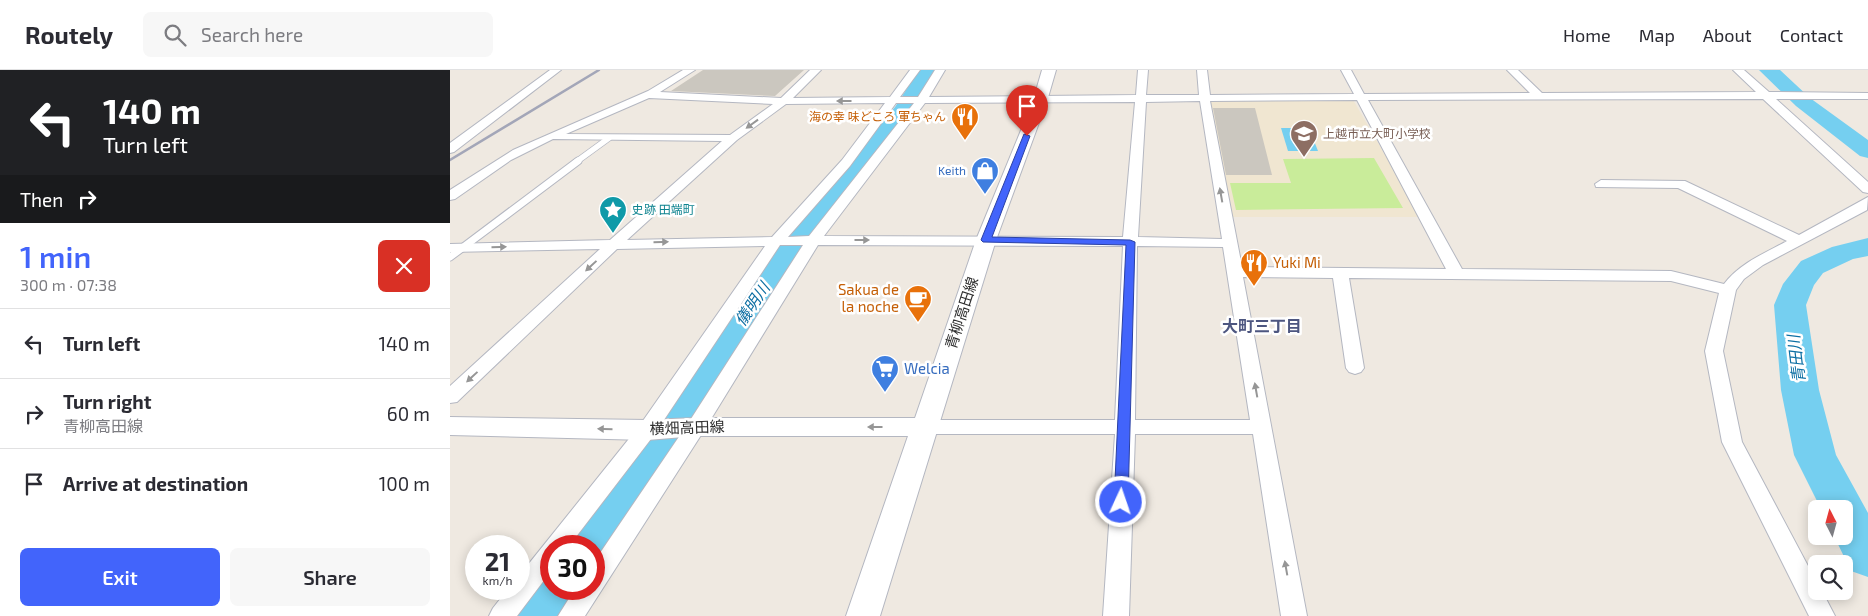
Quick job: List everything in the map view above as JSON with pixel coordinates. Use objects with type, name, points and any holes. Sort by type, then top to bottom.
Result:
[{"type":"main road","name":"青柳高田線","points":[[863,616],[986,240],[1040,101],[1049,70]]},
{"type":"main road","name":"横畑高田線","points":[[450,426],[650,430],[696,427],[924,427]]},
{"type":"street","points":[[450,149],[470,136],[556,70]]},
{"type":"street","points":[[450,196],[502,160],[646,94],[677,79],[690,70]]},
{"type":"street","points":[[450,397],[615,243],[733,138],[784,101],[816,70]]},
{"type":"street","points":[[565,535],[650,430],[779,241],[896,101],[915,70]]},
{"type":"street","points":[[605,565],[696,427],[813,241],[920,100],[940,70]]},
{"type":"street","points":[[1116,616],[1125,426],[1130,242],[1143,70]]},
{"type":"street","points":[[1202,70],[1205,100],[1294,616]]},
{"type":"street","points":[[1346,70],[1456,273]]},
{"type":"street","points":[[1512,70],[1540,96]]},
{"type":"street","points":[[1738,70],[1770,96],[1868,189]]},
{"type":"street","points":[[646,94],[784,101],[1205,100],[1540,96],[1868,96]]},
{"type":"street","points":[[450,136],[470,136]]},
{"type":"street","points":[[549,137],[733,138]]},
{"type":"street","points":[[1601,184],[1680,184],[1800,241]]},
{"type":"street","points":[[1822,616],[1732,442],[1714,352],[1728,290],[1738,276],[1758,262],[1862,207],[1868,201]]},
{"type":"street","points":[[456,248],[615,243],[779,241],[986,240],[1230,243]]},
{"type":"street","points":[[1235,272],[1671,276],[1728,290]]},
{"type":"street","points":[[1340,272],[1355,368]]},
{"type":"street","points":[[924,427],[1262,427]]},
{"type":"street","points":[[502,616],[540,567]]},
{"type":"street","points":[[571,616],[582,600]]},
{"type":"lane","points":[[450,258],[456,248],[609,138]]},
{"type":"shaded area","name":"上越市立大町小学校","points":[[1352,98],[1421,217],[1232,217],[1209,100]]},
{"type":"green space","points":[[1374,158],[1403,208],[1236,210],[1230,183],[1291,183],[1283,159]]},
{"type":"water","points":[[1281,128],[1309,128],[1318,151],[1288,151]]},
{"type":"building","points":[[703,70],[804,70],[775,96],[671,91]]},
{"type":"building","points":[[1213,108],[1255,108],[1272,175],[1226,175]]},
{"type":"waterway","name":"儀明川","points":[[595,535],[625,494],[799,236],[903,111],[929,70]]},
{"type":"waterway","name":"青田川","points":[[1769,70],[1803,102],[1868,151]]},
{"type":"waterway","name":"青田川","points":[[1838,500],[1815,455],[1800,390],[1790,305],[1799,284],[1812,267],[1843,253],[1868,247]]},
{"type":"waterway","name":"青田川","points":[[1853,528],[1868,557]]},
{"type":"waterway","name":"儀明川","points":[[536,616],[548,600]]},
{"type":"railway","points":[[450,160],[599,70]]},
{"type":"place","name":"海の幸 味どころ 軍ちゃん","points":[[965,141]]},
{"type":"place","name":"上越市立大町小学校","points":[[1304,158]]},
{"type":"place","name":"Keith","points":[[985,195]]},
{"type":"place","name":"史跡 田端町","points":[[613,234]]},
{"type":"place","name":"Yuki Mi","points":[[1254,287]]},
{"type":"place","name":"Sakua de la noche","points":[[918,323]]},
{"type":"place","name":"Welcia","points":[[885,393]]},
{"type":"district","name":"大町三丁目","points":[[1262,326]]},
{"type":"route","points":[[1027,136],[986,240],[1130,242],[1121,502]]}]
